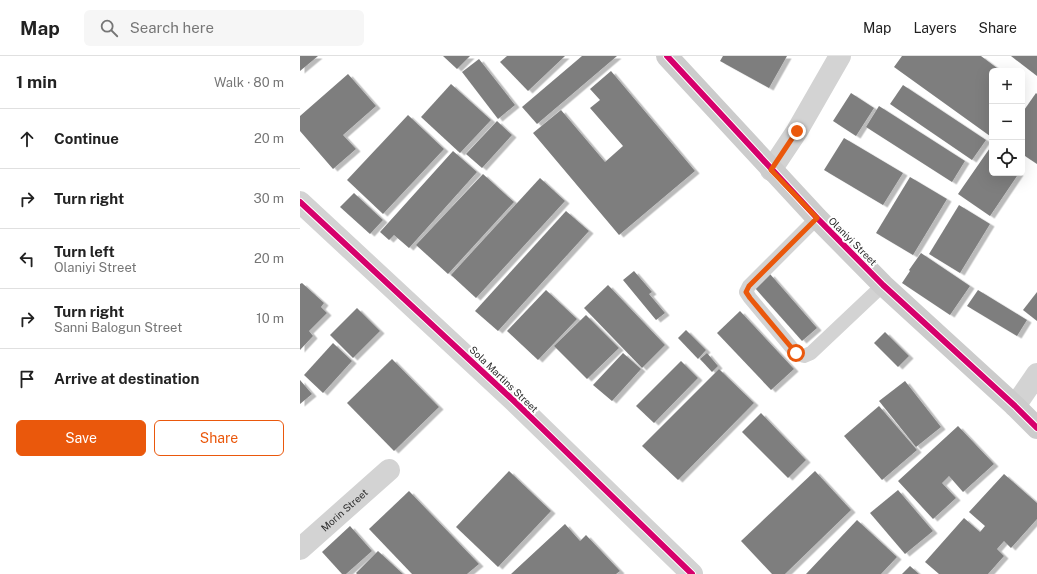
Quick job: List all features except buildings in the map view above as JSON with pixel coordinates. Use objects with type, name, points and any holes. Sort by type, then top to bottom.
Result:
[{"type":"street","name":"Olaniyi Street","points":[[667,56],[771,170],[883,285],[1037,428]]},
{"type":"street","points":[[771,170],[797,131],[840,56]]},
{"type":"street","name":"Sola Martins Street","points":[[300,202],[508,396],[692,574]]},
{"type":"street","points":[[1015,406],[1037,374]]},
{"type":"street","name":"Morin Street","points":[[300,549],[389,470]]},
{"type":"lane","points":[[817,218],[749,286],[746,292],[796,353],[804,356],[811,352],[883,285]]},
{"type":"cycle path","points":[[667,56],[817,218],[883,285],[1037,428]]},
{"type":"cycle path","points":[[300,202],[514,401],[692,574]]},
{"type":"route","points":[[796,353],[746,292],[749,286],[817,218],[771,170],[797,131]]}]
